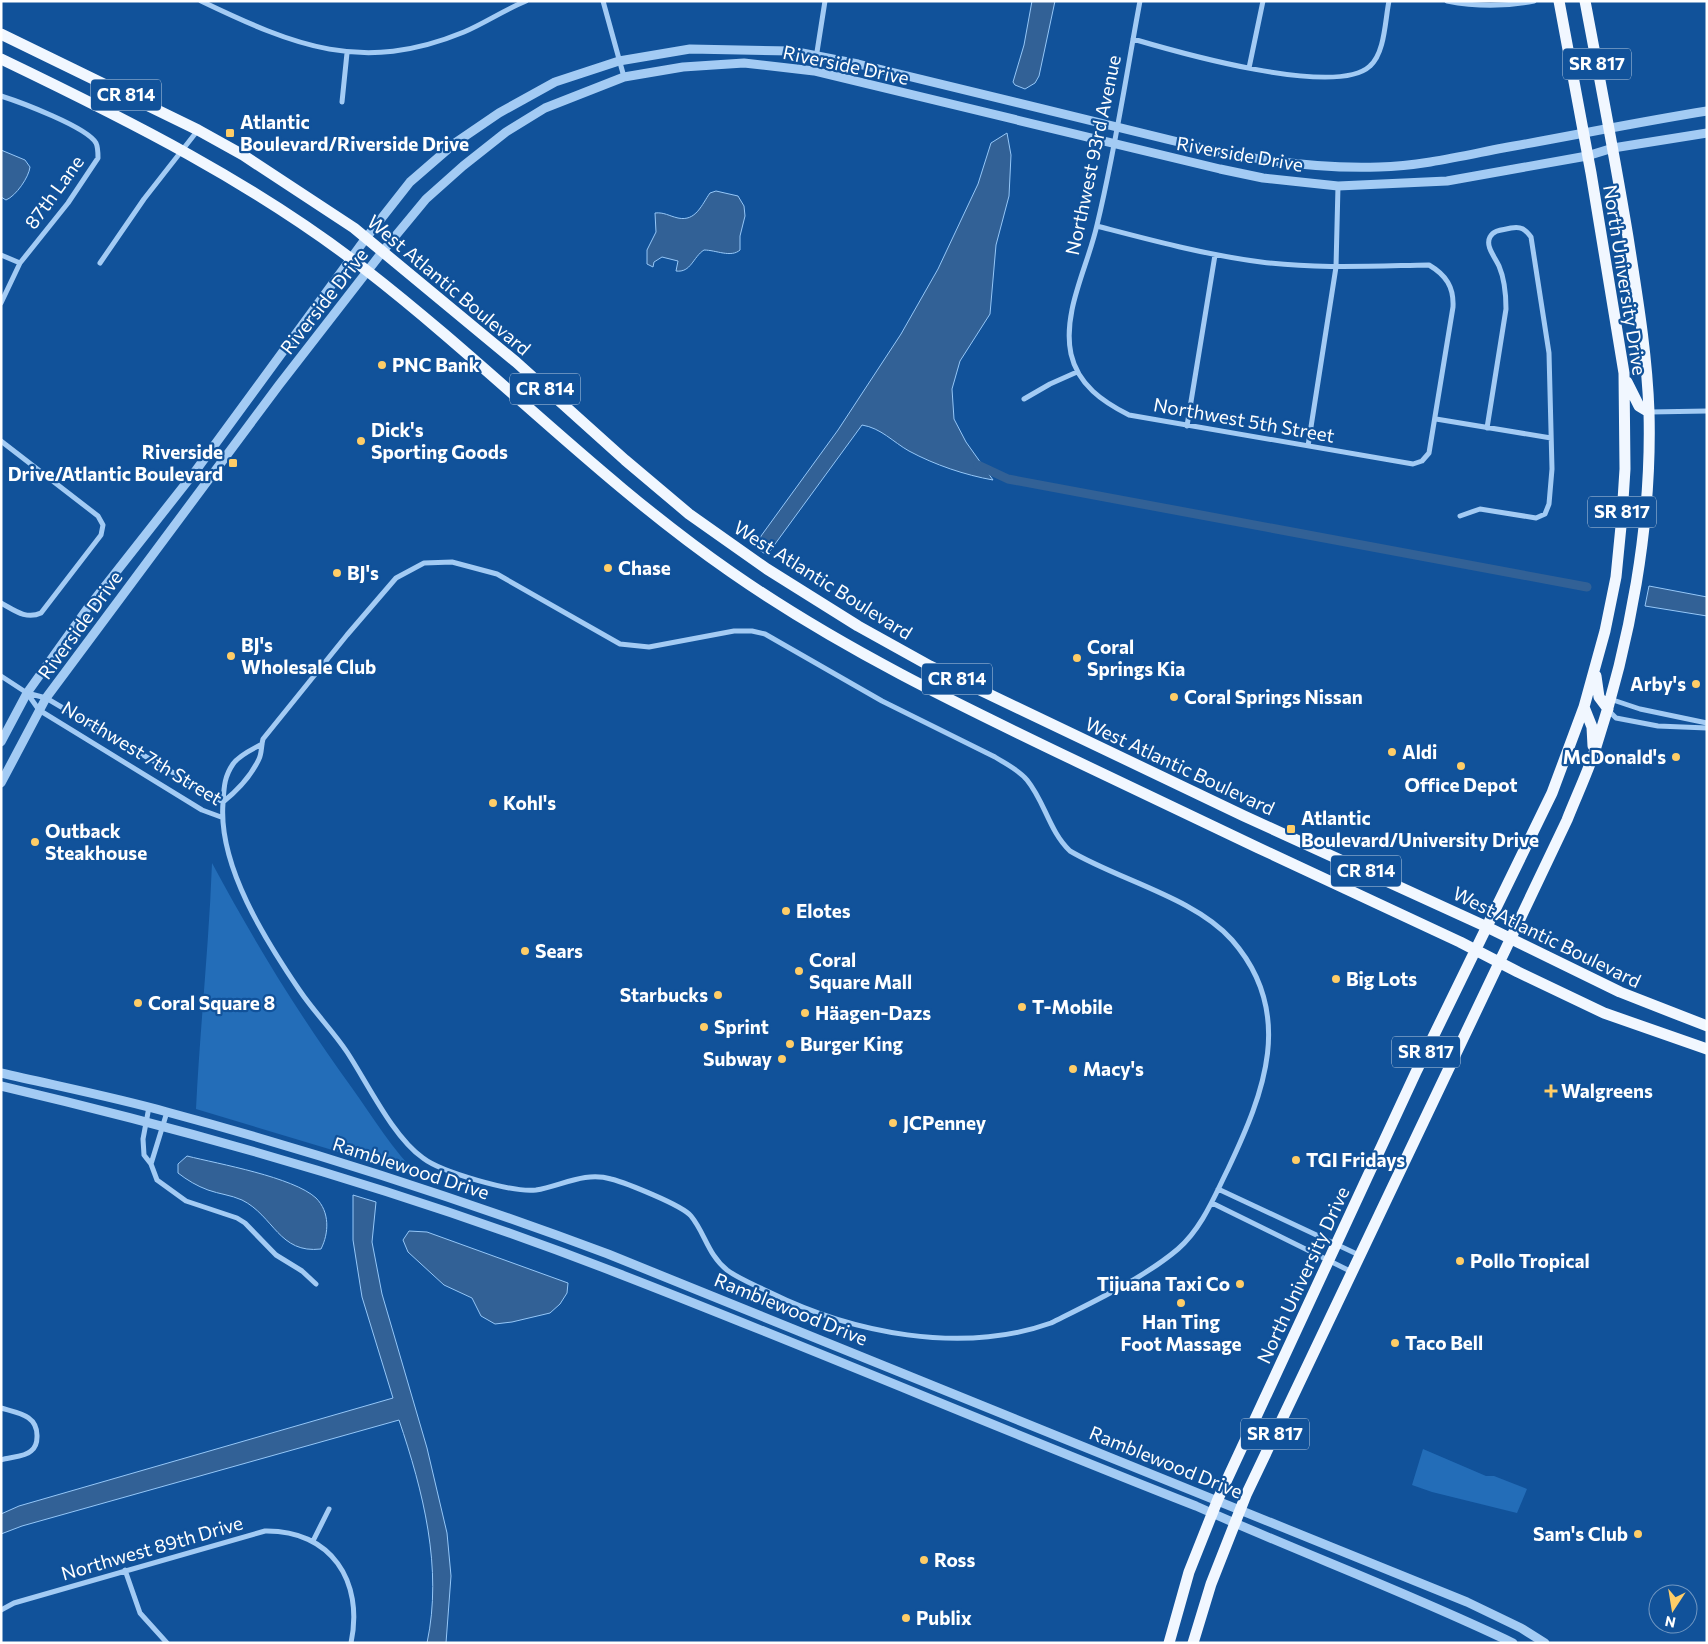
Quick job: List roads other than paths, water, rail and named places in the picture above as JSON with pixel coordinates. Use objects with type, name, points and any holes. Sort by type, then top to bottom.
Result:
[{"type":"main road","name":"North University Drive","points":[[1169,1643],[1189,1572],[1218,1499],[1416,1072],[1552,794],[1596,669],[1616,577],[1622,516],[1625,470],[1624,373],[1559,1]]},
{"type":"main road","name":"North University Drive","points":[[1193,1643],[1240,1508],[1567,820],[1594,753],[1609,704],[1629,616],[1644,520],[1649,412],[1644,337],[1613,148],[1586,1]]},
{"type":"main road","name":"West Atlantic Boulevard","points":[[1,34],[198,130],[243,155],[366,238],[516,362],[688,514],[767,569],[858,626],[930,666],[1244,816],[1487,927],[1620,992],[1707,1026]]},
{"type":"main road","name":"West Atlantic Boulevard","points":[[1,59],[108,110],[184,150],[351,259],[477,362],[595,467],[693,545],[755,588],[863,655],[952,702],[1604,1012],[1707,1049]]},
{"type":"main road","points":[[1624,373],[1639,406],[1649,412]]},
{"type":"main road","points":[[1596,669],[1599,697],[1609,704]]},
{"type":"main road","points":[[1584,707],[1592,727],[1594,753]]},
{"type":"street","points":[[201,1],[276,35],[315,47],[347,53],[395,51],[429,44],[465,32],[526,1]]},
{"type":"street","points":[[604,1],[624,77]]},
{"type":"street","points":[[814,71],[825,1]]},
{"type":"street","name":"Northwest 93rd Avenue","points":[[1077,372],[1071,353],[1072,311],[1097,226],[1140,1]]},
{"type":"street","points":[[1249,68],[1263,1]]},
{"type":"street","points":[[1133,39],[1197,57],[1249,68],[1345,78],[1361,73],[1372,65],[1379,53],[1389,1]]},
{"type":"street","points":[[1447,1],[1469,5],[1506,7],[1534,1]]},
{"type":"street","name":"Riverside Drive","points":[[1,742],[27,693],[87,609],[194,473],[366,238],[410,182],[455,143],[499,113],[555,82],[619,61],[690,49],[766,49],[816,54],[1252,159],[1336,167],[1380,167],[1424,163],[1583,133],[1609,126],[1707,111]]},
{"type":"street","points":[[342,102],[347,53]]},
{"type":"street","name":"Riverside Drive","points":[[1,783],[46,698],[279,385],[367,271],[426,199],[463,166],[506,132],[545,108],[624,77],[683,67],[744,63],[814,71],[1113,144],[1263,178],[1338,186],[1447,181],[1587,156],[1613,148],[1707,133]]},
{"type":"street","name":"87th Lane","points":[[1,96],[46,113],[89,136],[96,143],[98,150],[98,158],[68,203],[20,263],[1,303]]},
{"type":"street","points":[[100,263],[144,199],[198,130]]},
{"type":"street","points":[[1308,446],[1336,266],[1338,186]]},
{"type":"street","points":[[1097,226],[1215,254],[1269,263],[1336,266],[1429,265],[1439,271],[1447,280],[1454,294],[1436,419],[1551,438]]},
{"type":"street","points":[[1460,516],[1480,508],[1536,518],[1545,514],[1549,504],[1552,470],[1549,353],[1531,237],[1526,230],[1518,227],[1495,231],[1489,238],[1489,247],[1499,266],[1506,289],[1506,308],[1487,428]]},
{"type":"street","points":[[1187,426],[1215,254]]},
{"type":"street","points":[[1,255],[20,263]]},
{"type":"street","points":[[1024,398],[1077,372]]},
{"type":"street","name":"Northwest 5th Street","points":[[1077,372],[1093,392],[1109,405],[1129,415],[1412,464],[1422,461],[1429,453],[1436,419]]},
{"type":"street","points":[[1649,412],[1707,411]]},
{"type":"street","points":[[1,441],[98,516],[103,525],[101,535],[41,613],[35,616],[20,614],[1,603]]},
{"type":"street","points":[[452,562],[497,574],[620,644],[649,647],[734,631],[752,631],[778,640],[882,701],[1012,767],[1027,780],[1038,797],[1057,836],[1070,851],[1204,917],[1238,947],[1254,972],[1263,995],[1270,1042],[1264,1078],[1255,1108],[1212,1203],[1193,1232],[1178,1248],[1151,1269],[1064,1316],[1021,1332],[950,1338],[857,1325],[781,1298],[727,1270],[710,1253],[692,1218],[681,1208],[611,1179],[598,1176],[576,1178],[530,1191],[494,1184],[436,1166],[424,1160],[407,1144],[346,1051],[301,992],[256,921],[226,851],[221,817],[224,781],[234,761],[262,744],[347,635],[396,578],[424,564],[452,562]]},
{"type":"street","name":"Northwest 7th Street","points":[[1,676],[27,693],[46,698],[223,802]]},
{"type":"street","name":"Northwest 7th Street","points":[[27,693],[39,710],[202,810],[221,817]]},
{"type":"street","points":[[1609,704],[1707,723]]},
{"type":"street","points":[[1609,704],[1616,718],[1658,726],[1707,728]]},
{"type":"street","points":[[223,802],[237,791],[249,775],[260,758],[262,744]]},
{"type":"street","name":"Ramblewood Drive","points":[[1,1073],[149,1107],[352,1165],[515,1220],[621,1259],[1218,1499],[1467,1602],[1521,1628],[1545,1643]]},
{"type":"street","name":"Ramblewood Drive","points":[[1,1086],[162,1126],[350,1180],[616,1272],[1212,1513],[1234,1524],[1443,1610],[1513,1643]]},
{"type":"street","points":[[149,1107],[143,1140],[144,1156],[151,1164],[157,1180],[168,1190],[186,1201],[236,1218],[245,1223],[276,1255],[302,1271],[316,1284]]},
{"type":"street","points":[[151,1164],[167,1112]]},
{"type":"street","points":[[1218,1189],[1359,1255]]},
{"type":"street","points":[[1212,1203],[1352,1272]]},
{"type":"street","points":[[1,1408],[28,1416],[33,1422],[37,1438],[36,1446],[30,1452],[1,1460]]},
{"type":"street","points":[[329,1509],[313,1540],[331,1555],[342,1569],[350,1586],[355,1624],[351,1643]]},
{"type":"street","name":"Northwest 89th Drive","points":[[1,1610],[14,1603],[265,1531],[281,1531],[313,1540]]},
{"type":"street","points":[[125,1570],[140,1613],[167,1643]]},
{"type":"waterway","points":[[978,465],[1008,479],[1587,587]]},
{"type":"place","name":"Atlantic Boulevard/Riverside Drive","points":[[230,133]]},
{"type":"place","name":"PNC Bank","points":[[382,365]]},
{"type":"place","name":"Dick's Sporting Goods","points":[[361,441]]},
{"type":"place","name":"Riverside Drive/Atlantic Boulevard","points":[[233,463]]},
{"type":"place","name":"Chase","points":[[608,568]]},
{"type":"place","name":"BJ's","points":[[337,573]]},
{"type":"place","name":"BJ's Wholesale Club","points":[[231,656]]},
{"type":"place","name":"Coral Springs Kia","points":[[1077,658]]},
{"type":"place","name":"Arby's","points":[[1696,684]]},
{"type":"place","name":"Coral Springs Nissan","points":[[1174,697]]},
{"type":"place","name":"Aldi","points":[[1392,752]]},
{"type":"place","name":"McDonald's","points":[[1676,757]]},
{"type":"place","name":"Office Depot","points":[[1461,766]]},
{"type":"place","name":"Kohl's","points":[[493,803]]},
{"type":"place","name":"Atlantic Boulevard/University Drive","points":[[1291,829]]},
{"type":"place","name":"Outback Steakhouse","points":[[35,842]]},
{"type":"place","name":"Elotes","points":[[786,911]]},
{"type":"place","name":"Sears","points":[[525,951]]},
{"type":"place","name":"Coral Square Mall","points":[[799,971]]},
{"type":"place","name":"Big Lots","points":[[1336,979]]},
{"type":"place","name":"Starbucks","points":[[718,995]]},
{"type":"place","name":"Coral Square 8","points":[[138,1003]]},
{"type":"place","name":"T-Mobile","points":[[1022,1007]]},
{"type":"place","name":"Häagen-Dazs","points":[[805,1013]]},
{"type":"place","name":"Sprint","points":[[704,1027]]},
{"type":"place","name":"Burger King","points":[[790,1044]]},
{"type":"place","name":"Subway","points":[[782,1059]]},
{"type":"place","name":"Macy's","points":[[1073,1069]]},
{"type":"place","name":"Walgreens","points":[[1551,1091]]},
{"type":"place","name":"JCPenney","points":[[893,1123]]},
{"type":"place","name":"TGI Fridays","points":[[1296,1160]]},
{"type":"place","name":"Pollo Tropical","points":[[1460,1261]]},
{"type":"place","name":"Tijuana Taxi Co","points":[[1240,1284]]},
{"type":"place","name":"Han Ting Foot Massage","points":[[1181,1303]]},
{"type":"place","name":"Taco Bell","points":[[1395,1343]]},
{"type":"place","name":"Sam's Club","points":[[1638,1534]]},
{"type":"place","name":"Ross","points":[[924,1560]]},
{"type":"place","name":"Publix","points":[[906,1618]]}]
